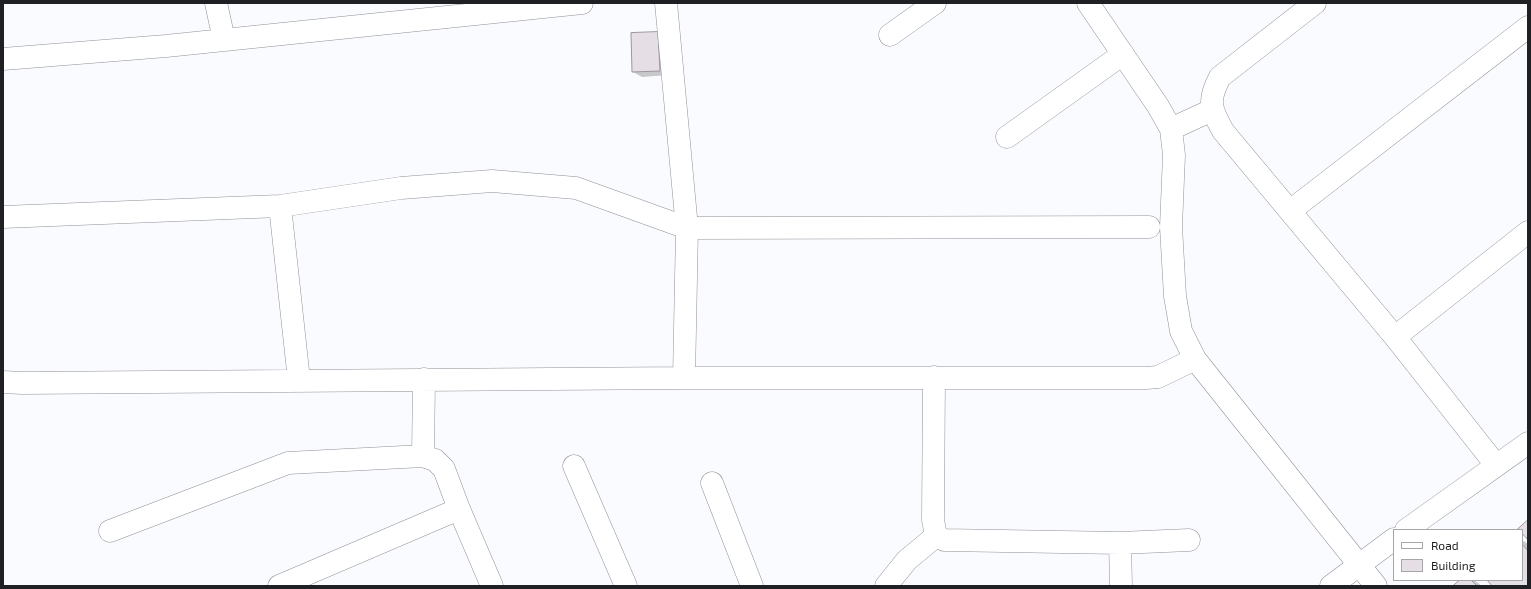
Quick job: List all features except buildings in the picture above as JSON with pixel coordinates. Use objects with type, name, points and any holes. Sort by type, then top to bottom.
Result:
[{"type":"street","points":[[216,3],[224,40]]},
{"type":"street","points":[[3,59],[224,40],[439,10],[582,3]]},
{"type":"street","points":[[666,3],[687,228],[684,378]]},
{"type":"street","points":[[890,35],[935,3]]},
{"type":"street","points":[[1088,3],[1158,106],[1171,129],[1174,155],[1172,227],[1175,296],[1181,331],[1195,359],[1360,564],[1376,586]]},
{"type":"street","points":[[1315,3],[1220,77],[1213,90],[1212,110],[1223,131],[1395,337],[1496,465]]},
{"type":"street","points":[[1290,211],[1528,27]]},
{"type":"street","points":[[1007,137],[1123,54]]},
{"type":"street","points":[[1171,129],[1212,110]]},
{"type":"street","points":[[3,217],[280,206],[401,188],[492,181],[576,188],[687,228],[1149,227]]},
{"type":"street","points":[[280,206],[299,380]]},
{"type":"street","points":[[1395,337],[1528,232]]},
{"type":"street","points":[[3,382],[934,377],[1146,378],[1158,377],[1195,359]]},
{"type":"street","points":[[934,377],[933,520],[936,536]]},
{"type":"street","points":[[423,456],[424,379]]},
{"type":"street","points":[[1407,529],[1528,443]]},
{"type":"street","points":[[110,531],[288,463],[423,456],[435,460],[444,469],[492,586]]},
{"type":"street","points":[[574,466],[626,586]]},
{"type":"street","points":[[712,483],[752,586]]},
{"type":"street","points":[[279,586],[460,510]]},
{"type":"street","points":[[936,536],[944,540],[1120,543],[1190,540]]},
{"type":"street","points":[[886,586],[907,560],[936,536]]},
{"type":"street","points":[[1331,586],[1393,540]]},
{"type":"street","points":[[1120,543],[1121,586]]}]
